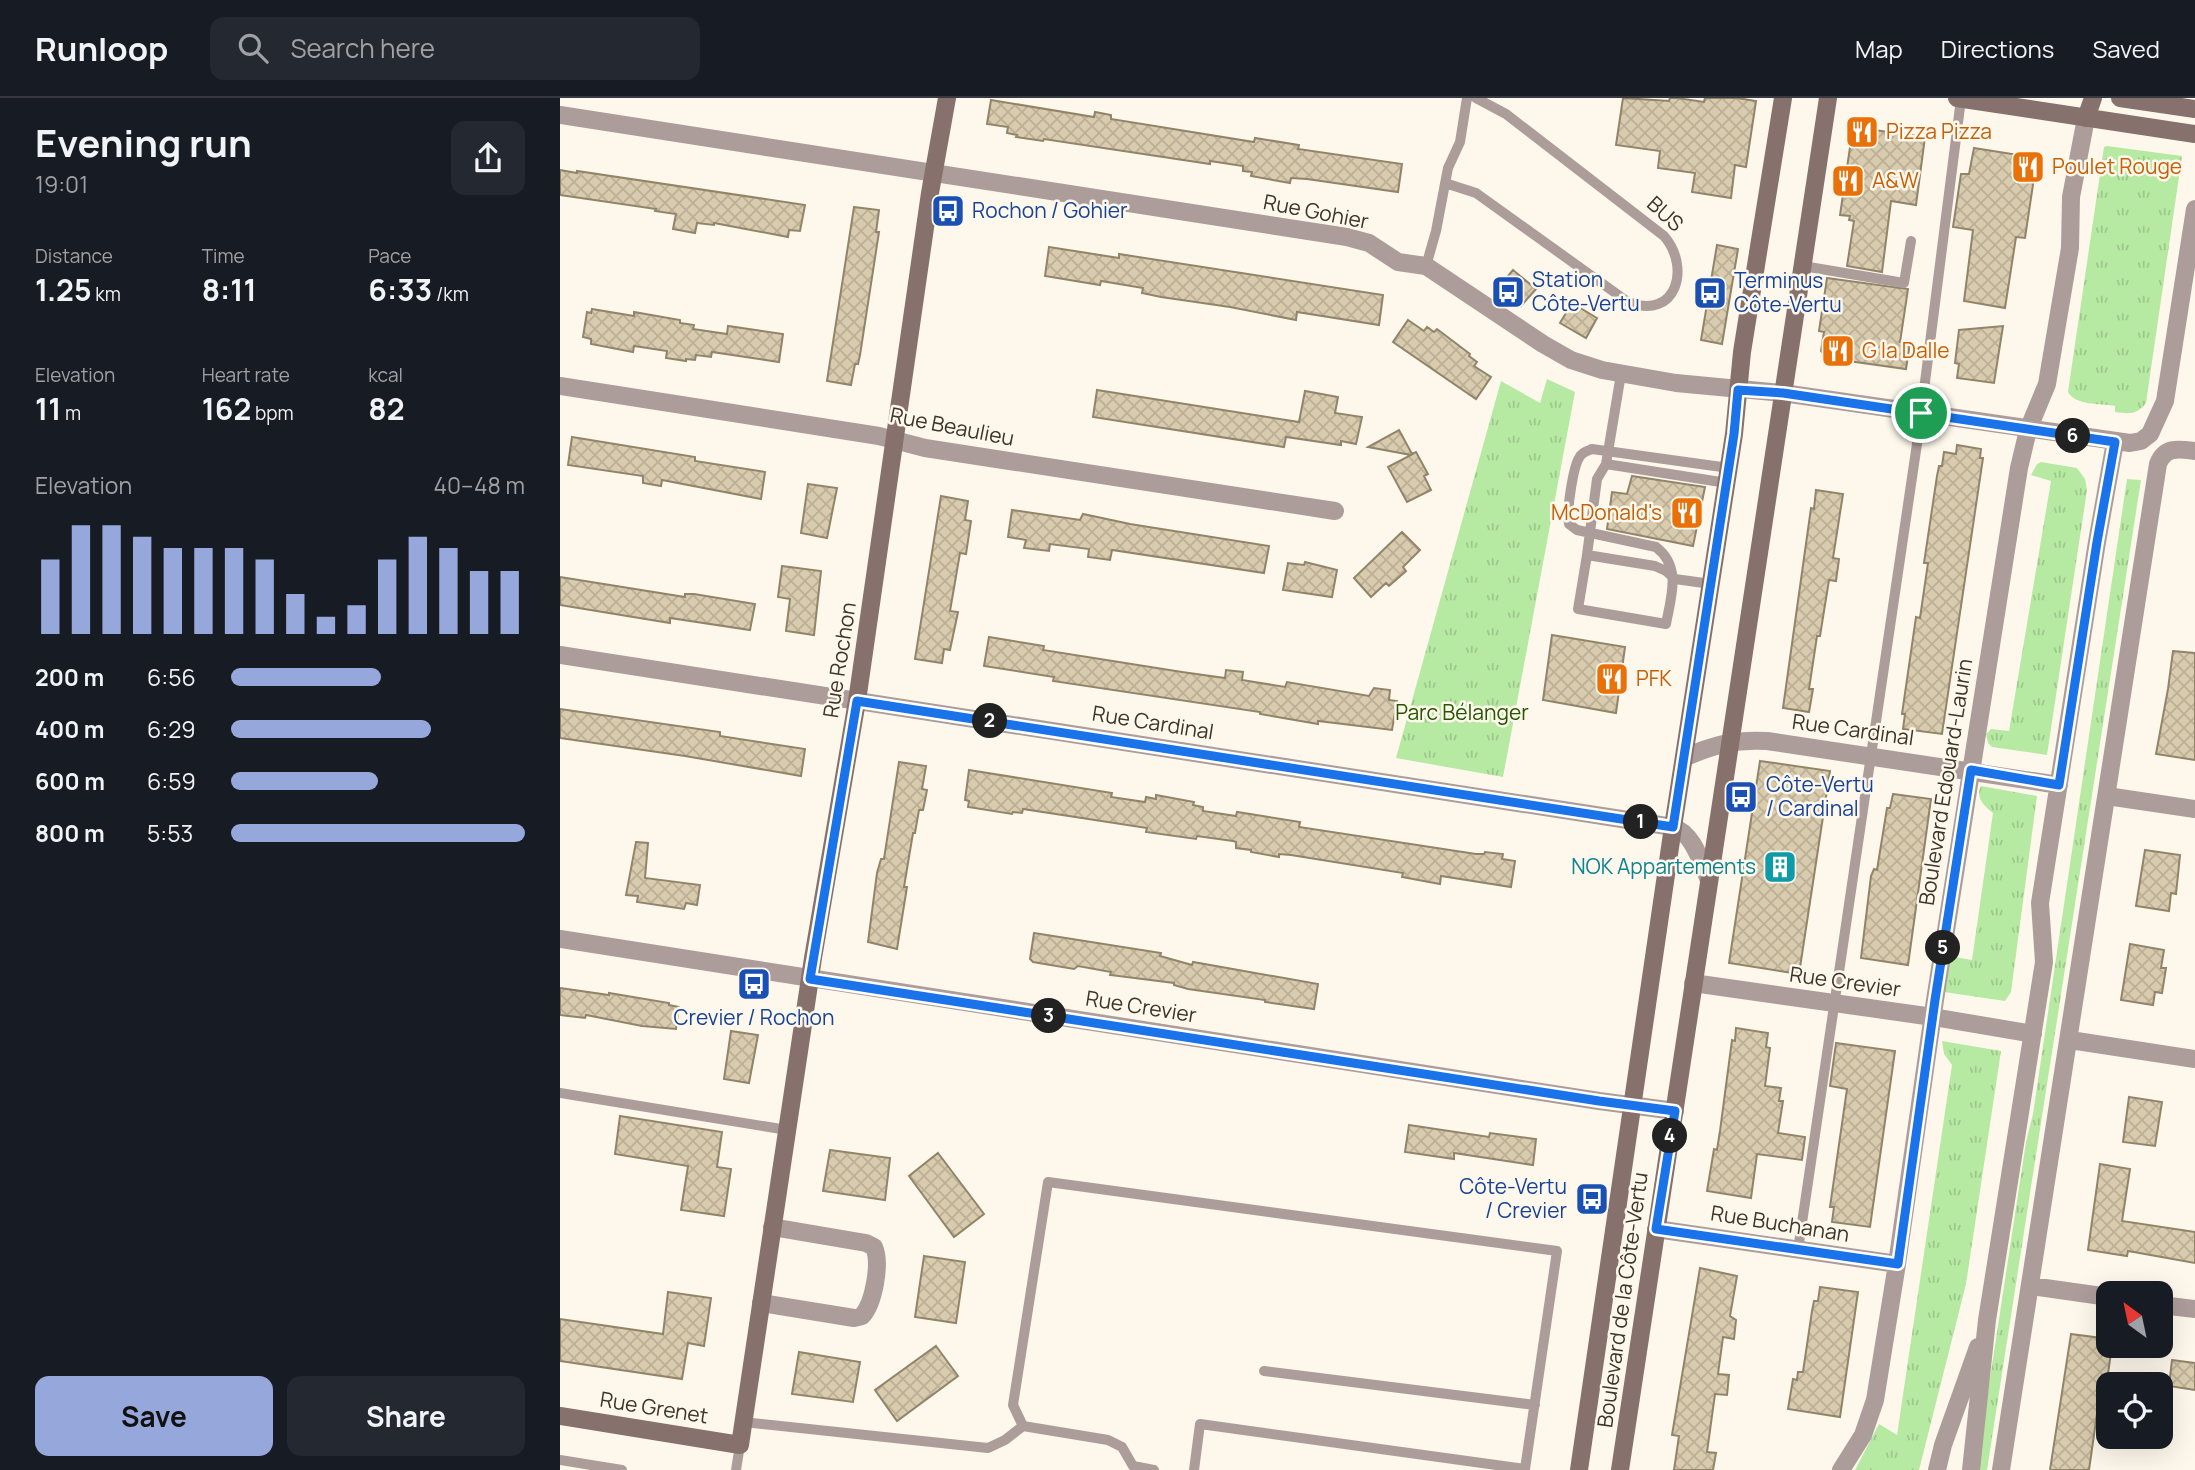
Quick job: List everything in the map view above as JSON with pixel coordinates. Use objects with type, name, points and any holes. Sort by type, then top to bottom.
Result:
[{"type":"main road","name":"Rue Rochon","points":[[740,1445],[810,979],[857,701],[947,98]]},
{"type":"main road","name":"Boulevard de la Côte-Vertu","points":[[1578,1470],[1728,476],[1742,352],[1783,98]]},
{"type":"main road","name":"Boulevard de la Côte-Vertu","points":[[1620,1470],[1828,98]]},
{"type":"main road","points":[[1959,98],[2195,134]]},
{"type":"main road","name":"Boulevard Edouard-Laurin","points":[[2087,118],[2093,98]]},
{"type":"main road","points":[[2120,98],[2195,109]]},
{"type":"main road","name":"Rue Grenet","points":[[560,1416],[740,1445]]},
{"type":"street","name":"Rue Gohier","points":[[560,116],[1347,237],[1369,243],[1398,262],[1426,266],[1556,352],[1579,363],[1621,374],[1676,383],[1783,393],[2115,442]]},
{"type":"street","name":"Boulevard Edouard-Laurin","points":[[1841,1470],[1863,1435],[1875,1399],[2019,468],[2028,430],[2047,384],[2070,248],[2071,197],[2087,118]]},
{"type":"street","points":[[1971,1470],[1987,1320],[2044,962],[2040,903],[2095,554],[2115,442],[2130,443],[2146,438],[2154,430],[2161,412],[2195,209]]},
{"type":"street","name":"Rue Beaulieu","points":[[560,386],[880,436],[925,448],[1335,512]]},
{"type":"street","points":[[2001,1470],[2158,464],[2179,451]]},
{"type":"street","name":"Rue Cardinal","points":[[560,655],[1673,827]]},
{"type":"street","name":"Rue Cardinal","points":[[1684,758],[1708,747],[1731,741],[1767,741],[2059,785]]},
{"type":"street","points":[[2107,796],[2195,809]]},
{"type":"street","points":[[1673,827],[1681,829],[1689,840],[1709,880]]},
{"type":"street","name":"Rue Crevier","points":[[560,939],[1675,1111]]},
{"type":"street","name":"Rue Crevier","points":[[1693,983],[2033,1034]]},
{"type":"street","points":[[2070,1040],[2195,1059]]},
{"type":"street","points":[[761,1303],[854,1318],[862,1316],[872,1302],[877,1256],[874,1247],[866,1243],[772,1227]]},
{"type":"street","name":"Rue Buchanan","points":[[1656,1229],[1898,1264]]},
{"type":"street","points":[[2031,1286],[2096,1295]]},
{"type":"street","points":[[2174,1307],[2195,1310]]},
{"type":"street","points":[[1937,1470],[1943,1445],[1987,1320]]},
{"type":"lane","points":[[1426,266],[1436,231],[1449,162],[1460,142],[1467,98]]},
{"type":"lane","name":"BUS","points":[[1445,183],[1476,193],[1628,302],[1641,307],[1657,306],[1671,293],[1678,260],[1672,245],[1664,236],[1506,114],[1476,98]]},
{"type":"lane","points":[[1798,1250],[1921,413],[1959,98]]},
{"type":"lane","points":[[1803,266],[1903,283],[1910,241]]},
{"type":"lane","points":[[1621,374],[1608,450],[1606,464],[1597,478],[1589,535],[1587,555],[1578,609],[1666,624],[1675,579],[1665,556],[1656,547],[1589,535],[1577,530],[1568,520],[1577,463],[1587,451],[1608,450],[1728,476]]},
{"type":"lane","points":[[1606,464],[1728,476]]},
{"type":"lane","points":[[1587,555],[1655,566],[1675,579],[1711,584]]},
{"type":"lane","points":[[560,1093],[787,1130]]},
{"type":"lane","points":[[1023,1426],[1013,1405],[1048,1182],[1558,1251],[1525,1469],[1200,1424],[1194,1470]]},
{"type":"lane","points":[[1264,1371],[1535,1405]]},
{"type":"lane","points":[[743,1422],[988,1448],[1005,1440],[1023,1426],[1108,1440],[1122,1447],[1133,1466],[1154,1470]]},
{"type":"lane","points":[[736,1470],[740,1445]]},
{"type":"lane","points":[[560,1460],[622,1470]]},
{"type":"green space","points":[[2104,147],[2182,156],[2146,403],[2136,412],[2129,413],[2115,412],[2115,406],[2076,400],[2068,392]]},
{"type":"green space","name":"Parc Bélanger","points":[[1547,379],[1575,392],[1503,777],[1396,758],[1501,381],[1540,403]]},
{"type":"green space","points":[[2041,462],[2077,468],[2085,479],[2087,490],[2047,755],[1992,747],[1986,734],[1991,729],[2009,731],[2051,481],[2031,475]]},
{"type":"green space","points":[[2127,479],[2141,480],[1987,1470],[1976,1470],[2026,1142],[2033,1114]]},
{"type":"green space","points":[[1981,786],[2037,796],[2011,992],[2005,1001],[1944,992],[1949,956],[1972,960],[1993,813],[1980,798]]},
{"type":"green space","points":[[1942,1041],[2001,1051],[1966,1284],[1919,1470],[1855,1470],[1879,1424],[1897,1435],[1952,1065],[1944,1054]]},
{"type":"building","points":[[1623,98],[1669,101],[1670,98],[1677,98],[1704,102],[1705,98],[1737,98],[1756,101],[1746,167],[1735,165],[1731,198],[1692,192],[1695,173],[1658,168],[1660,151],[1616,145]]},
{"type":"building","points":[[991,100],[1094,117],[1095,112],[1111,115],[1111,119],[1254,142],[1255,138],[1299,145],[1298,149],[1402,164],[1398,192],[1307,179],[1291,178],[1290,183],[1251,176],[1252,172],[1243,171],[1243,166],[1210,161],[1210,164],[1016,137],[1017,135],[1007,133],[1008,127],[987,124]]},
{"type":"building","points":[[1853,127],[1925,137],[1916,205],[1891,201],[1882,272],[1847,266],[1854,221],[1849,220],[1850,216],[1840,215]]},
{"type":"building","points":[[1974,148],[2037,158],[2025,238],[2016,237],[2005,308],[1964,301],[1973,230],[1953,227],[1961,174],[1969,174]]},
{"type":"building","points":[[560,170],[805,205],[800,231],[789,230],[788,237],[714,223],[697,223],[695,233],[673,229],[676,214],[560,195]]},
{"type":"building","points":[[854,207],[879,210],[876,232],[879,232],[860,355],[858,364],[855,364],[851,385],[827,381]]},
{"type":"building","points":[[1717,245],[1738,249],[1722,344],[1701,340]]},
{"type":"building","points":[[1049,247],[1119,258],[1119,254],[1383,295],[1379,325],[1297,312],[1296,320],[1161,297],[1142,293],[1143,288],[1101,281],[1100,285],[1045,276]]},
{"type":"building","points":[[1513,270],[1536,289],[1521,306],[1499,287]]},
{"type":"building","points":[[1827,278],[1908,289],[1900,342],[1910,343],[1906,369],[1827,358],[1821,351],[1824,332],[1819,331]]},
{"type":"building","points":[[1572,303],[1597,318],[1586,338],[1560,323]]},
{"type":"building","points":[[592,309],[634,316],[634,312],[680,320],[680,323],[694,325],[693,329],[727,334],[728,326],[783,334],[779,362],[712,352],[711,357],[696,355],[695,360],[686,361],[666,358],[667,351],[634,346],[633,352],[591,344],[591,339],[583,337],[587,312],[591,313]]},
{"type":"building","points":[[1408,320],[1424,331],[1427,327],[1434,332],[1437,329],[1470,354],[1477,362],[1474,366],[1491,377],[1476,399],[1393,342]]},
{"type":"building","points":[[2003,326],[1994,383],[1957,378],[1959,364],[1955,363],[1959,330]]},
{"type":"building","points":[[1097,390],[1299,422],[1305,391],[1338,397],[1335,413],[1362,417],[1356,444],[1341,441],[1341,445],[1286,437],[1284,447],[1093,417]]},
{"type":"building","points":[[1399,430],[1412,454],[1416,452],[1428,474],[1424,476],[1431,490],[1407,502],[1388,467],[1411,455],[1368,447]]},
{"type":"building","points":[[572,437],[695,457],[695,461],[765,472],[761,499],[662,480],[661,486],[643,483],[643,476],[568,465]]},
{"type":"building","points":[[1957,445],[1981,449],[1980,458],[1983,458],[1942,734],[1903,729],[1905,714],[1902,714],[1916,617],[1920,618],[1928,563],[1924,563],[1939,466],[1942,466],[1944,452],[1956,454]]},
{"type":"building","points":[[1632,476],[1705,487],[1693,546],[1607,529],[1612,492],[1627,494]]},
{"type":"building","points":[[808,484],[837,488],[827,538],[801,533]]},
{"type":"building","points":[[1816,490],[1843,494],[1833,558],[1839,559],[1836,581],[1829,580],[1820,636],[1817,636],[1809,689],[1813,689],[1809,712],[1783,708],[1811,508],[1814,509]]},
{"type":"building","points":[[941,496],[968,501],[965,520],[971,521],[966,554],[960,553],[950,611],[958,612],[950,650],[944,649],[942,663],[915,659]]},
{"type":"building","points":[[1012,510],[1080,520],[1083,514],[1269,546],[1264,573],[1112,550],[1110,560],[1088,557],[1089,549],[1050,544],[1049,551],[1024,548],[1026,540],[1008,537]]},
{"type":"building","points":[[1402,532],[1420,550],[1403,567],[1406,571],[1389,586],[1386,583],[1371,597],[1354,578]]},
{"type":"building","points":[[1305,562],[1337,570],[1332,597],[1283,590],[1288,563],[1304,565]]},
{"type":"building","points":[[782,566],[821,571],[814,635],[786,631],[790,599],[778,597]]},
{"type":"building","points":[[560,577],[685,597],[685,594],[694,594],[755,604],[750,630],[670,618],[670,623],[560,605]]},
{"type":"building","points":[[1552,635],[1625,647],[1616,713],[1543,700]]},
{"type":"building","points":[[989,637],[1044,646],[1043,650],[1225,678],[1226,670],[1243,672],[1242,680],[1285,687],[1287,682],[1369,696],[1374,688],[1390,690],[1389,700],[1397,701],[1392,730],[1318,721],[1318,724],[1260,712],[1053,681],[1054,677],[984,666]]},
{"type":"building","points":[[2173,651],[2195,653],[2195,760],[2156,754]]},
{"type":"building","points":[[560,709],[720,732],[720,736],[805,749],[801,776],[560,738]]},
{"type":"building","name":"NOK Appartements","points":[[1760,761],[1830,771],[1799,974],[1729,963]]},
{"type":"building","points":[[899,762],[926,766],[922,789],[927,790],[923,810],[919,810],[913,833],[897,949],[868,942],[877,873],[881,859],[884,859]]},
{"type":"building","points":[[969,770],[1112,793],[1111,797],[1145,802],[1146,797],[1156,799],[1156,795],[1194,802],[1193,805],[1203,807],[1203,811],[1236,816],[1237,812],[1300,822],[1299,827],[1476,854],[1503,854],[1502,859],[1515,861],[1511,887],[1441,876],[1440,884],[1402,877],[1403,873],[1291,855],[1279,854],[1279,857],[1251,852],[1236,848],[1236,842],[1233,841],[1146,832],[1147,828],[1023,809],[1022,813],[1012,814],[968,807],[969,801],[965,800]]},
{"type":"building","points":[[1893,794],[1931,799],[1908,965],[1861,958],[1871,876],[1874,869],[1877,870],[1887,808],[1890,808]]},
{"type":"building","points":[[636,842],[648,843],[645,878],[700,885],[697,905],[686,903],[684,909],[637,902],[638,896],[626,895]]},
{"type":"building","points":[[2145,850],[2180,855],[2176,894],[2171,893],[2169,911],[2136,906]]},
{"type":"building","points":[[1034,933],[1161,953],[1160,956],[1192,965],[1193,962],[1318,984],[1314,1009],[1188,989],[1174,983],[1110,975],[1111,972],[1078,966],[1074,969],[1033,962],[1030,959]]},
{"type":"building","points":[[2130,944],[2164,950],[2161,968],[2166,968],[2162,993],[2155,992],[2153,1005],[2121,1000]]},
{"type":"building","points":[[560,988],[669,1003],[679,1007],[676,1029],[642,1026],[586,1015],[585,1018],[560,1015]]},
{"type":"building","points":[[1736,1028],[1768,1033],[1766,1047],[1770,1048],[1765,1086],[1781,1088],[1779,1101],[1783,1101],[1778,1133],[1805,1137],[1802,1160],[1757,1154],[1751,1198],[1707,1191],[1714,1149],[1717,1150],[1732,1040],[1735,1041]]},
{"type":"building","points":[[731,1031],[758,1035],[749,1083],[724,1079]]},
{"type":"building","points":[[1836,1043],[1895,1051],[1870,1227],[1832,1222],[1834,1207],[1830,1207],[1847,1089],[1830,1086]]},
{"type":"building","points":[[2129,1097],[2162,1102],[2155,1146],[2123,1142]]},
{"type":"building","points":[[620,1116],[722,1132],[717,1167],[731,1169],[724,1216],[681,1210],[688,1166],[615,1154]]},
{"type":"building","points":[[1409,1125],[1489,1137],[1490,1133],[1536,1139],[1533,1165],[1454,1153],[1454,1159],[1405,1152]]},
{"type":"building","points":[[830,1150],[890,1158],[885,1200],[823,1191]]},
{"type":"building","points":[[938,1153],[984,1214],[954,1237],[909,1176]]},
{"type":"building","points":[[2100,1164],[2130,1169],[2122,1221],[2195,1232],[2195,1263],[2128,1251],[2127,1256],[2088,1250]]},
{"type":"building","points":[[924,1256],[965,1262],[956,1323],[915,1317]]},
{"type":"building","points":[[1700,1268],[1737,1276],[1730,1316],[1736,1320],[1734,1339],[1723,1337],[1718,1374],[1729,1375],[1727,1395],[1715,1394],[1707,1452],[1716,1453],[1713,1470],[1674,1470],[1679,1436],[1672,1435]]},
{"type":"building","points":[[1820,1287],[1858,1292],[1840,1417],[1788,1409],[1793,1379],[1797,1380],[1798,1372],[1803,1372],[1814,1301],[1818,1301]]},
{"type":"building","points":[[668,1292],[711,1298],[704,1346],[688,1343],[682,1379],[560,1361],[560,1319],[663,1334]]},
{"type":"building","points":[[2071,1334],[2096,1337],[2096,1358],[2110,1358],[2108,1372],[2096,1372],[2096,1421],[2089,1470],[2050,1470]]},
{"type":"building","points":[[936,1346],[958,1376],[897,1421],[875,1390]]},
{"type":"building","points":[[799,1352],[860,1362],[853,1402],[792,1394]]},
{"type":"building","points":[[2172,1360],[2195,1363],[2195,1390],[2173,1387],[2173,1372],[2171,1372]]},
{"type":"place","name":"Pizza Pizza","points":[[1862,132]]},
{"type":"place","name":"Poulet Rouge","points":[[2028,167]]},
{"type":"place","name":"A&W","points":[[1848,181]]},
{"type":"place","name":"Rochon / Gohier","points":[[948,211]]},
{"type":"place","name":"Station Côte-Vertu","points":[[1508,292]]},
{"type":"place","name":"Terminus Côte-Vertu","points":[[1710,293]]},
{"type":"place","name":"G la Dalle","points":[[1838,351]]},
{"type":"place","name":"McDonald's","points":[[1687,513]]},
{"type":"place","name":"PFK","points":[[1612,679]]},
{"type":"place","name":"Côte-Vertu / Cardinal","points":[[1741,797]]},
{"type":"place","name":"NOK Appartements","points":[[1780,867]]},
{"type":"place","name":"Crevier / Rochon","points":[[754,984]]},
{"type":"place","name":"Côte-Vertu / Crevier","points":[[1592,1199]]},
{"type":"route","points":[[1738,390],[1783,393],[1921,413],[2115,442],[2059,785],[1971,770],[1898,1264],[1656,1229],[1675,1111],[810,979],[857,701],[1673,827],[1734,434],[1738,390]]}]
